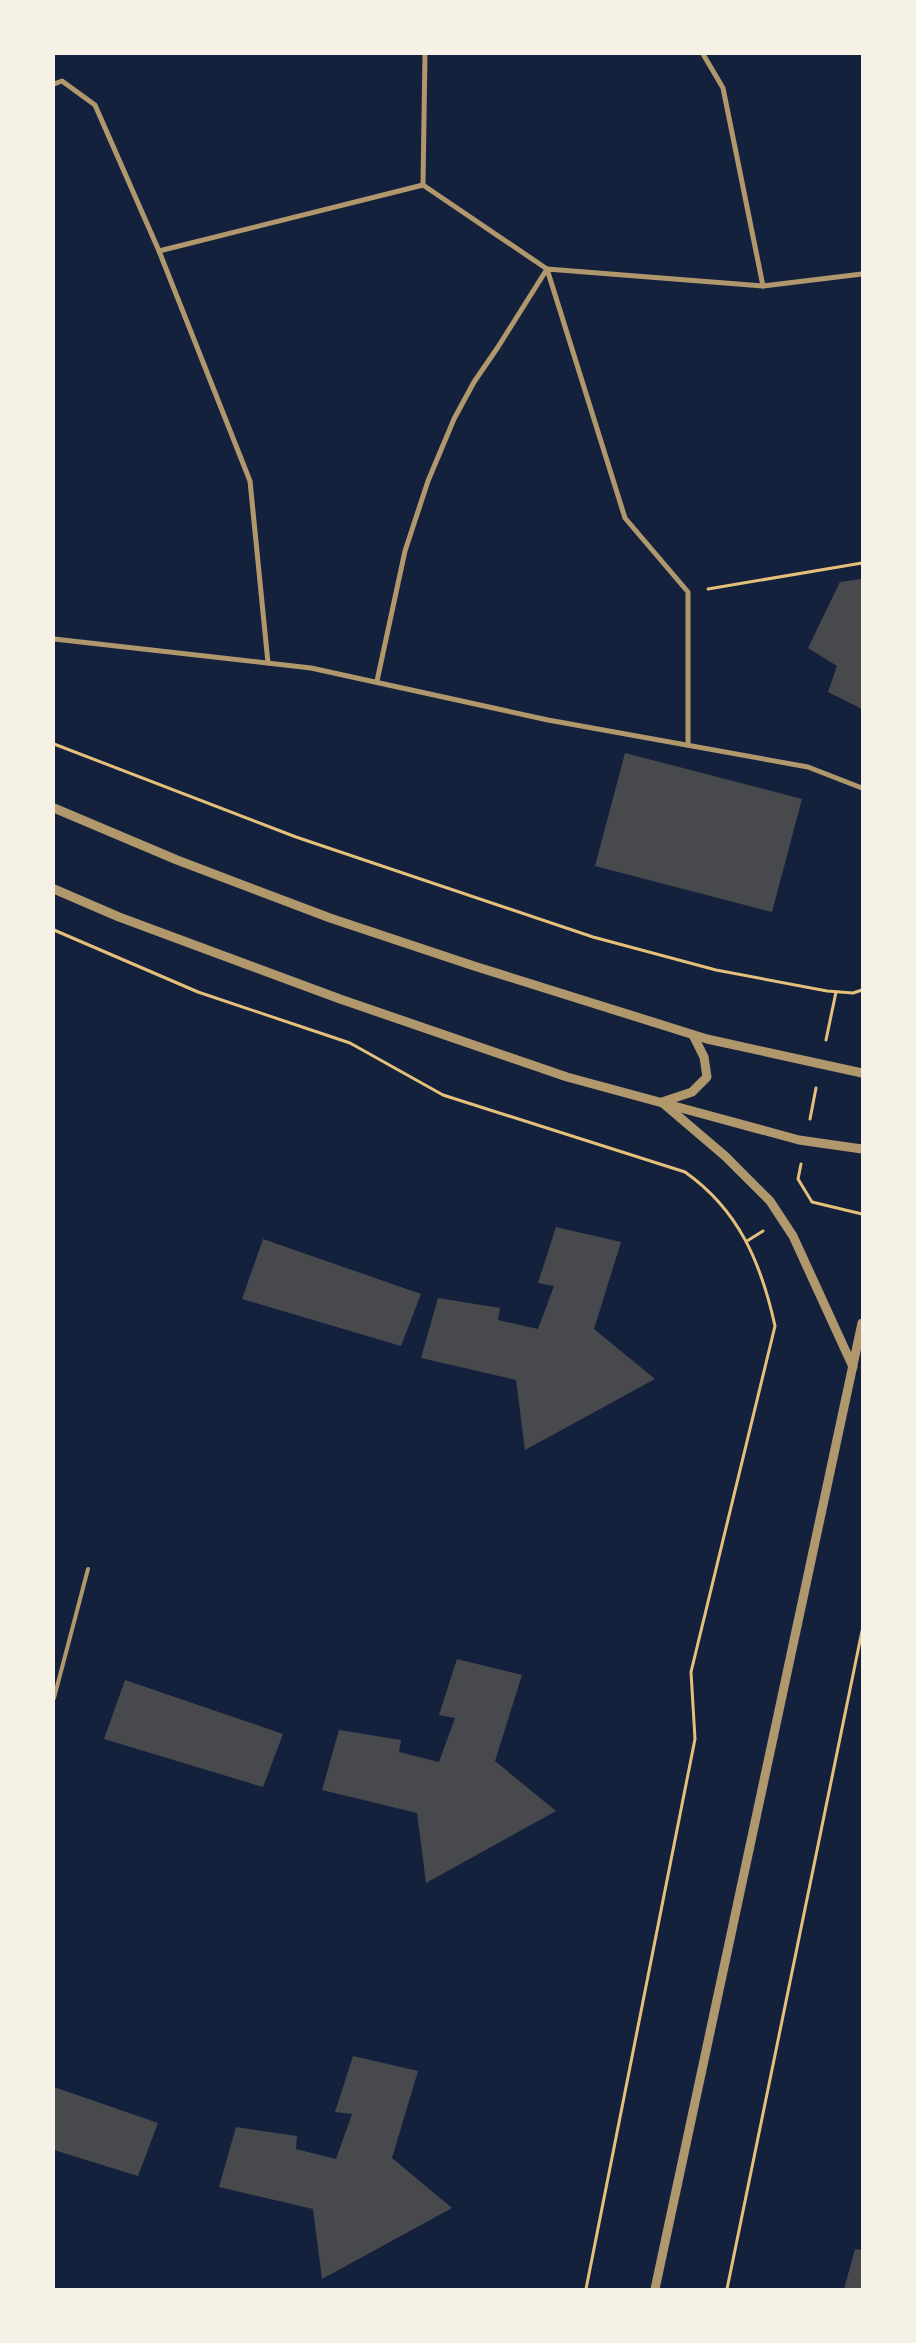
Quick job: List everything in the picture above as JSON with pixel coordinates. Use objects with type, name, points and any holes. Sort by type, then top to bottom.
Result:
[{"type":"street","points":[[422,185],[425,54]]},
{"type":"street","points":[[704,54],[723,88],[763,286]]},
{"type":"street","points":[[54,84],[62,81],[95,105],[159,251],[250,481],[268,663]]},
{"type":"street","points":[[159,251],[422,185],[547,269],[763,286],[862,274]]},
{"type":"street","points":[[547,269],[625,518],[688,592],[688,745]]},
{"type":"street","points":[[377,682],[405,550],[428,481],[454,419],[474,382],[498,348],[547,269]]},
{"type":"street","points":[[54,639],[310,668],[548,720],[808,767],[862,788]]},
{"type":"street","points":[[54,808],[177,860],[330,918],[693,1035],[862,1073]]},
{"type":"street","points":[[54,889],[119,917],[340,1000],[567,1077],[806,1140],[862,1149]]},
{"type":"street","points":[[662,1102],[692,1092],[707,1077],[704,1057],[693,1035]]},
{"type":"street","points":[[662,1102],[725,1156],[770,1200],[793,1236],[853,1367]]},
{"type":"street","points":[[655,2289],[862,1324]]},
{"type":"street","points":[[853,1367],[862,1355]]},
{"type":"lane","points":[[54,1698],[88,1569]]},
{"type":"path","points":[[688,592],[862,563]]},
{"type":"path","points":[[54,744],[296,837],[593,938],[716,970],[836,992],[853,994],[862,990]]},
{"type":"path","points":[[54,930],[198,992],[350,1043],[443,1095],[685,1172],[706,1186],[727,1211],[747,1242],[766,1286],[775,1326],[691,1672],[695,1739],[586,2289]]},
{"type":"path","points":[[836,992],[798,1180],[812,1202],[862,1214]]},
{"type":"path","points":[[727,2289],[862,1631]]},
{"type":"building","points":[[862,579],[862,709],[828,692],[837,666],[808,648],[840,582]]},
{"type":"building","points":[[625,753],[802,799],[772,912],[595,866]]},
{"type":"building","points":[[556,1227],[621,1242],[594,1329],[655,1379],[525,1450],[516,1380],[421,1358],[438,1298],[500,1308],[498,1320],[538,1329],[554,1286],[538,1283]]},
{"type":"building","points":[[263,1239],[421,1294],[401,1346],[242,1299]]},
{"type":"building","points":[[457,1659],[522,1675],[495,1761],[556,1811],[426,1883],[417,1813],[322,1790],[339,1730],[401,1740],[399,1752],[439,1762],[455,1718],[439,1715]]},
{"type":"building","points":[[125,1680],[283,1734],[263,1787],[104,1739]]},
{"type":"building","points":[[353,2056],[418,2071],[392,2158],[452,2208],[322,2279],[313,2209],[219,2187],[236,2127],[297,2136],[296,2149],[336,2159],[352,2114],[335,2112]]},
{"type":"building","points":[[54,2087],[158,2123],[138,2176],[54,2150]]},
{"type":"building","points":[[855,2249],[862,2250],[862,2289],[844,2289]]}]
